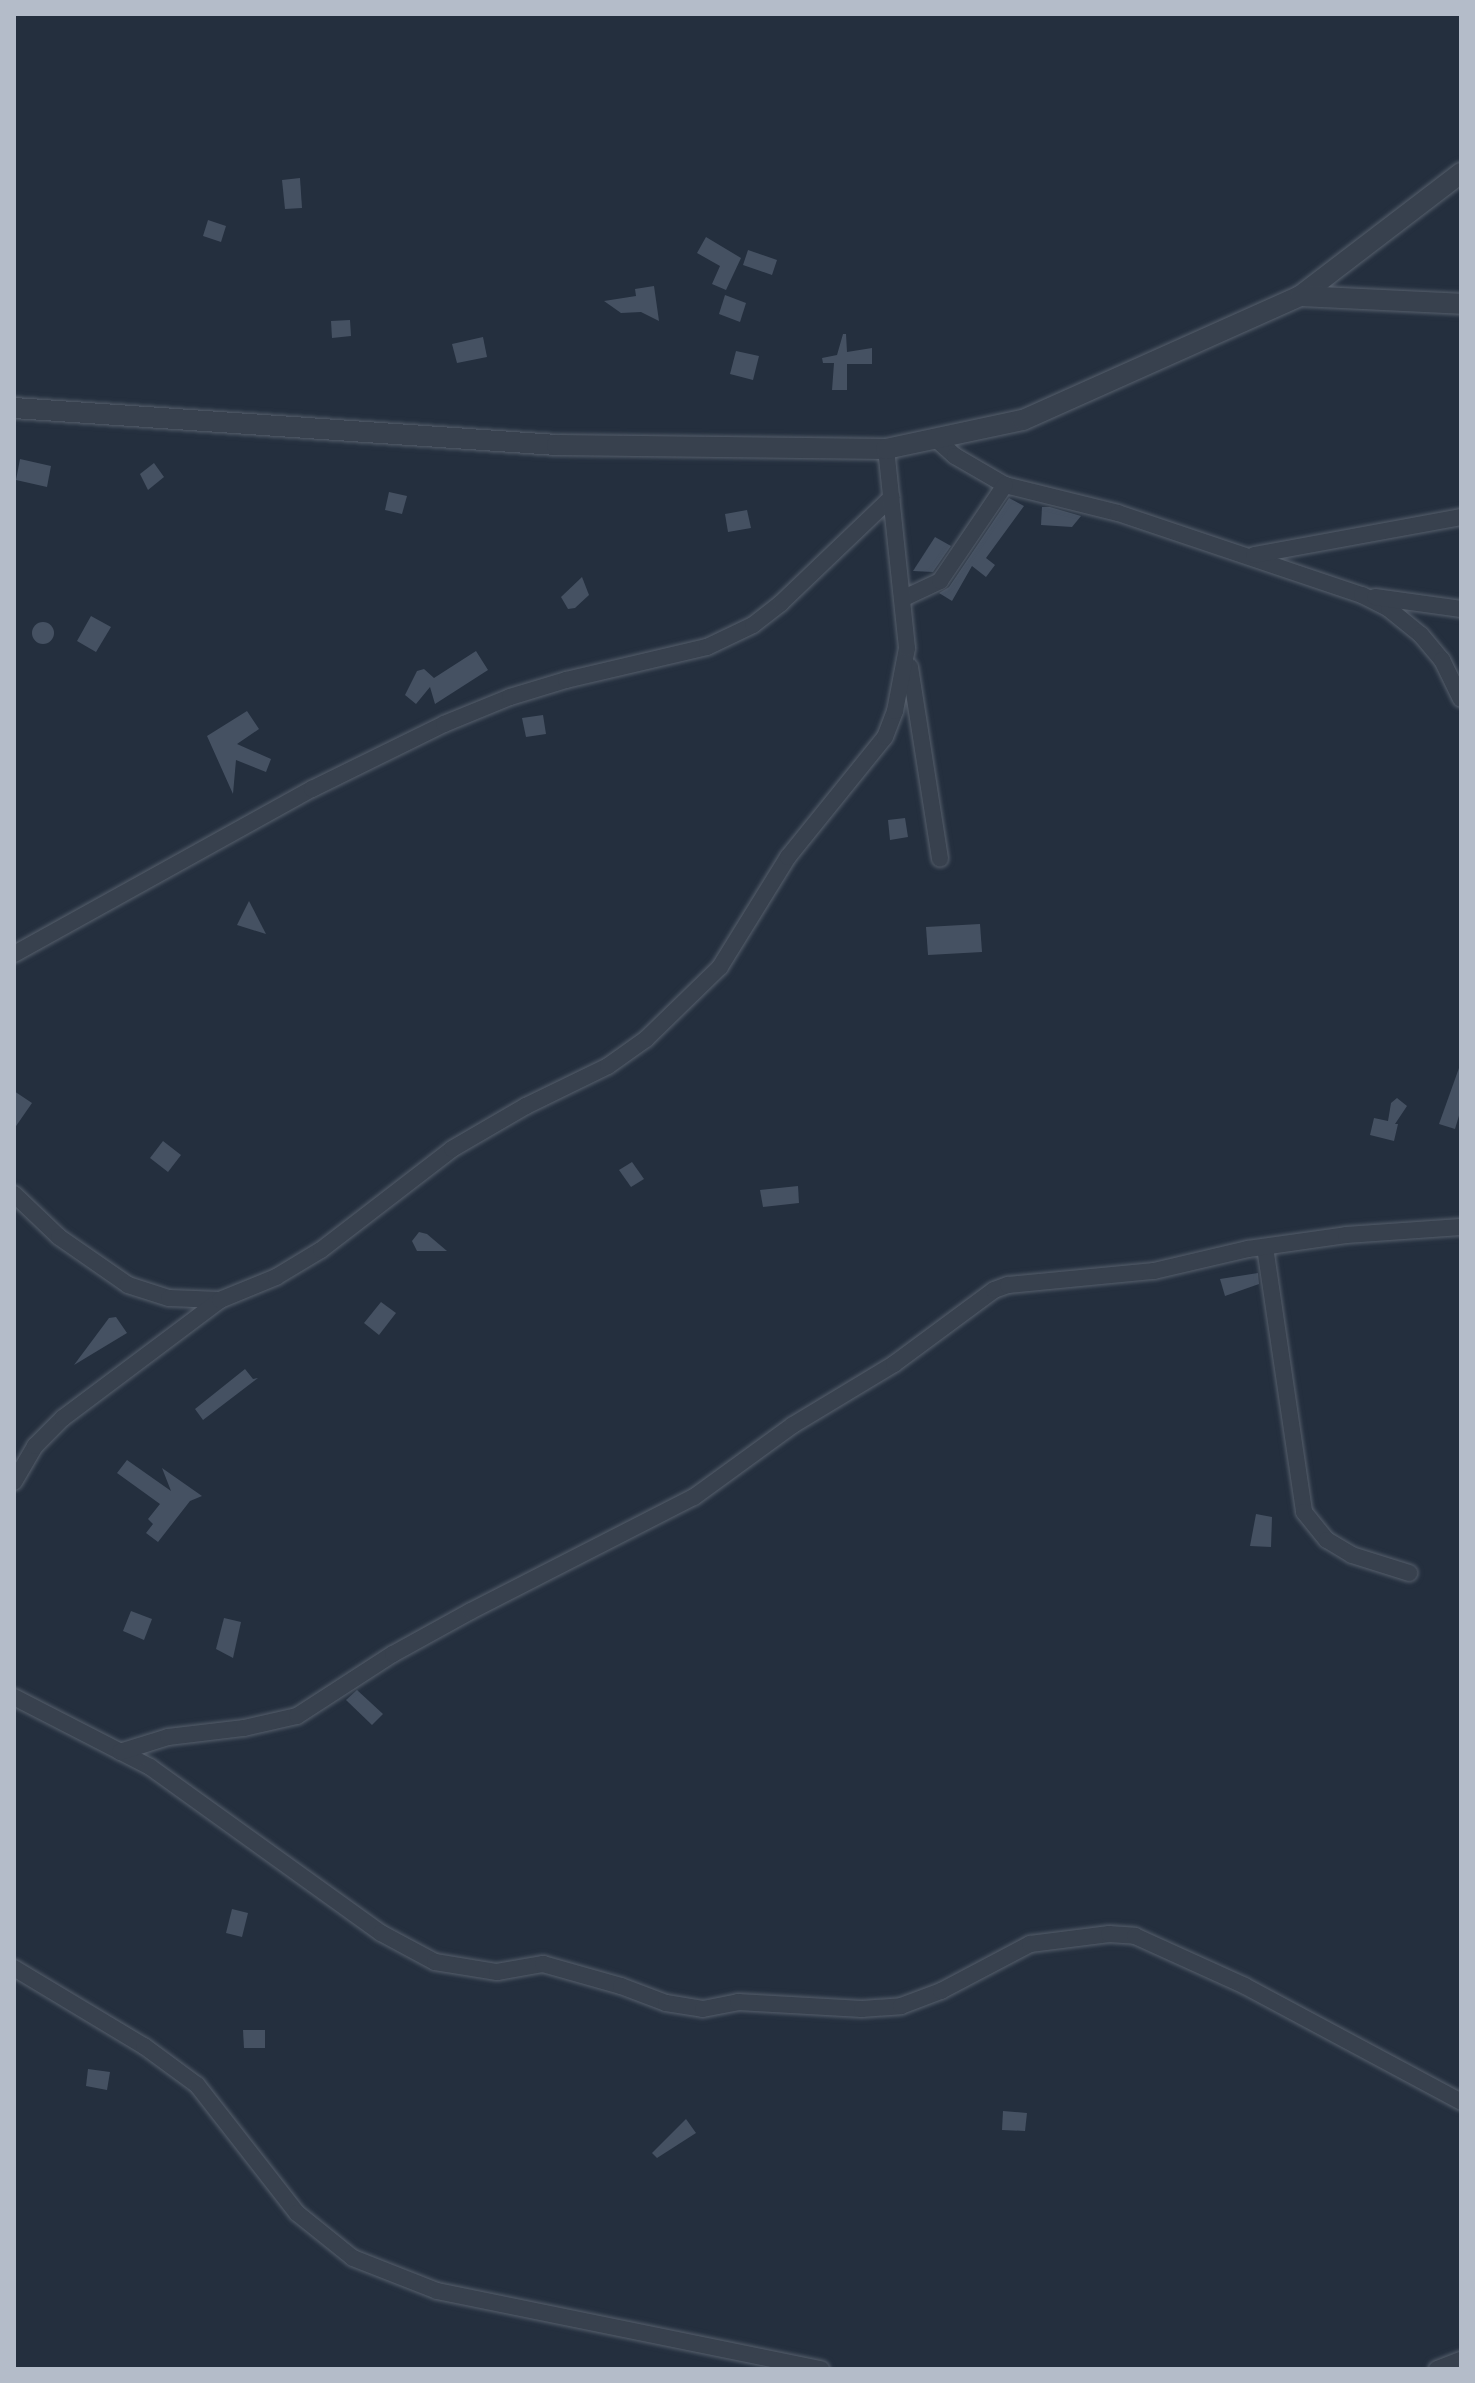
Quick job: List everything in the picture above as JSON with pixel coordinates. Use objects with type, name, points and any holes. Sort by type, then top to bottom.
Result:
[{"type":"street","points":[[14,408],[557,445],[886,449],[1023,420],[1300,296],[1461,173]]},
{"type":"street","points":[[1300,296],[1461,304]]},
{"type":"street","points":[[936,439],[955,456],[1005,485],[1118,513],[1362,595],[1389,609],[1421,635],[1442,660],[1461,699]]},
{"type":"street","points":[[886,449],[907,648],[940,859]]},
{"type":"street","points":[[904,598],[940,581],[1005,485]]},
{"type":"street","points":[[14,954],[312,789],[444,724],[510,697],[566,680],[707,647],[753,625],[781,603],[892,497]]},
{"type":"street","points":[[1252,556],[1461,517]]},
{"type":"street","points":[[1362,595],[1461,609]]},
{"type":"street","points":[[14,1482],[35,1446],[63,1418],[220,1300],[276,1277],[321,1250],[452,1149],[526,1106],[608,1066],[680,1009],[720,967],[788,857],[885,737],[903,683],[907,648]]},
{"type":"street","points":[[14,1194],[59,1237],[128,1285],[169,1298],[220,1300]]},
{"type":"street","points":[[120,1752],[168,1737],[279,1721],[319,1704],[393,1654],[694,1497],[793,1425],[894,1364],[994,1290],[1008,1285],[1154,1271],[1265,1247],[1346,1235],[1461,1227]]},
{"type":"street","points":[[1265,1247],[1304,1512],[1327,1540],[1352,1555],[1409,1573]]},
{"type":"street","points":[[14,1697],[150,1767],[381,1933],[435,1962],[497,1972],[543,1964],[621,1986],[666,2003],[703,2009],[738,2002],[862,2009],[901,2006],[941,1991],[1030,1944],[1109,1934],[1135,1936],[1245,1986],[1461,2102]]},
{"type":"street","points":[[14,1968],[144,2046],[197,2085],[297,2213],[353,2258],[437,2291],[821,2369]]},
{"type":"street","points":[[1437,2369],[1461,2360]]},
{"type":"building","points":[[300,178],[302,208],[285,209],[282,180]]},
{"type":"building","points":[[208,220],[226,226],[221,242],[203,236]]},
{"type":"building","points":[[706,237],[741,258],[726,290],[712,284],[720,266],[697,253]]},
{"type":"building","points":[[748,250],[777,260],[772,275],[743,265]]},
{"type":"building","points":[[654,286],[659,321],[641,312],[621,313],[604,301],[636,296],[635,289]]},
{"type":"building","points":[[725,295],[746,303],[740,322],[719,314]]},
{"type":"building","points":[[350,320],[351,336],[332,338],[331,321]]},
{"type":"building","points":[[843,334],[846,334],[847,352],[872,348],[872,364],[847,364],[847,390],[832,390],[834,363],[823,363],[822,358],[837,355]]},
{"type":"building","points":[[483,337],[487,357],[457,363],[452,344]]},
{"type":"building","points":[[736,351],[759,356],[753,380],[730,374]]},
{"type":"building","points":[[20,459],[51,466],[47,487],[16,480]]},
{"type":"building","points":[[154,463],[164,477],[148,490],[140,474]]},
{"type":"building","points":[[389,492],[407,496],[402,514],[385,510]]},
{"type":"building","points":[[1009,498],[1024,506],[986,558],[995,565],[986,577],[972,566],[952,601],[939,593],[949,587]]},
{"type":"building","points":[[1042,507],[1081,516],[1072,527],[1041,525]]},
{"type":"building","points":[[747,510],[751,528],[728,532],[725,514]]},
{"type":"building","points":[[935,537],[951,546],[933,572],[913,571]]},
{"type":"building","points":[[582,577],[589,595],[575,608],[568,609],[561,597]]},
{"type":"building","points":[[91,616],[111,627],[96,652],[77,641]]},
{"type":"building","points":[[43,622],[51,625],[54,633],[51,641],[43,644],[35,641],[32,633],[35,625]]},
{"type":"building","points":[[476,651],[488,670],[435,704],[430,687],[416,704],[405,695],[417,671],[424,669],[434,678]]},
{"type":"building","points":[[247,711],[259,729],[237,744],[271,759],[266,772],[236,760],[233,794],[207,736]]},
{"type":"building","points":[[543,715],[546,734],[526,737],[522,718]]},
{"type":"building","points":[[905,818],[908,837],[890,840],[888,820]]},
{"type":"building","points":[[249,901],[266,934],[237,925]]},
{"type":"building","points":[[980,924],[982,952],[928,955],[926,927]]},
{"type":"building","points":[[1459,1068],[1461,1109],[1455,1129],[1439,1124]]},
{"type":"building","points":[[14,1091],[32,1103],[14,1129]]},
{"type":"building","points":[[1397,1098],[1407,1106],[1395,1124],[1398,1124],[1394,1141],[1370,1135],[1374,1118],[1388,1121],[1391,1103]]},
{"type":"building","points":[[163,1141],[181,1155],[168,1172],[150,1158]]},
{"type":"building","points":[[632,1162],[644,1179],[631,1187],[619,1170]]},
{"type":"building","points":[[798,1186],[799,1203],[763,1207],[760,1190]]},
{"type":"building","points":[[419,1232],[427,1234],[447,1251],[417,1251],[412,1241]]},
{"type":"building","points":[[1258,1273],[1259,1284],[1225,1296],[1220,1279]]},
{"type":"building","points":[[381,1302],[396,1313],[379,1335],[364,1323]]},
{"type":"building","points":[[116,1317],[127,1333],[74,1365],[109,1318]]},
{"type":"building","points":[[245,1369],[253,1379],[258,1378],[203,1420],[195,1409]]},
{"type":"building","points":[[127,1460],[171,1491],[162,1468],[202,1496],[190,1501],[158,1542],[146,1533],[153,1524],[148,1519],[160,1504],[117,1473]]},
{"type":"building","points":[[1256,1514],[1272,1517],[1271,1547],[1250,1546]]},
{"type":"building","points":[[131,1611],[152,1619],[144,1640],[123,1631]]},
{"type":"building","points":[[224,1618],[241,1622],[233,1658],[216,1649]]},
{"type":"building","points":[[357,1690],[383,1714],[372,1725],[346,1700]]},
{"type":"building","points":[[232,1909],[248,1913],[242,1937],[226,1933]]},
{"type":"building","points":[[243,2030],[265,2030],[265,2048],[244,2048]]},
{"type":"building","points":[[88,2069],[110,2072],[107,2090],[86,2086]]},
{"type":"building","points":[[1003,2111],[1027,2113],[1025,2131],[1002,2130]]},
{"type":"building","points":[[686,2119],[696,2133],[657,2158],[652,2153]]}]
